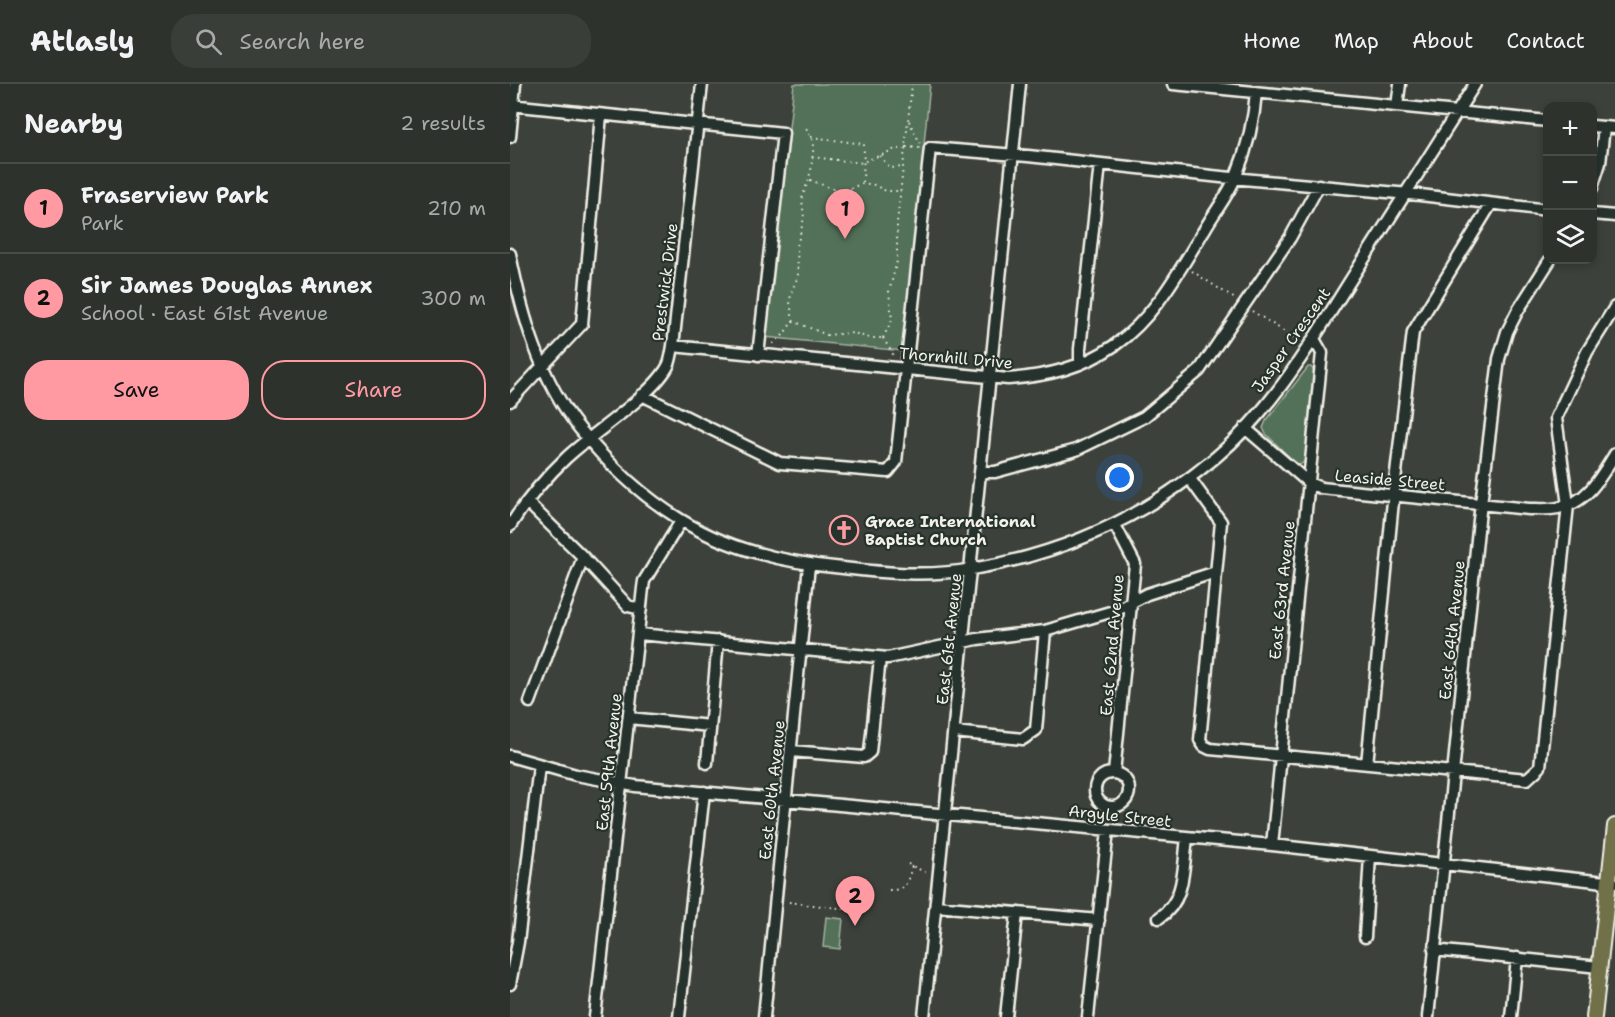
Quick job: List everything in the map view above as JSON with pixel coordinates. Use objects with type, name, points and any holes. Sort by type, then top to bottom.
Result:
[{"type":"main road","points":[[1594,1017],[1611,882],[1615,826]]},
{"type":"street","points":[[510,137],[515,84]]},
{"type":"street","name":"Prestwick Drive","points":[[510,526],[555,469],[659,380],[669,364],[673,346],[702,84]]},
{"type":"street","name":"East 61st Avenue","points":[[924,1017],[1020,84]]},
{"type":"street","points":[[1173,84],[1543,121]]},
{"type":"street","points":[[1397,106],[1400,84]]},
{"type":"street","name":"Jasper Crescent","points":[[510,254],[519,301],[543,366],[559,397],[579,428],[618,470],[645,495],[681,520],[740,547],[809,565],[872,571],[970,570],[1045,552],[1115,525],[1163,498],[1220,454],[1280,388],[1314,339],[1475,84]]},
{"type":"street","name":"Thornhill Drive","points":[[673,346],[1008,379],[1036,377],[1080,364],[1114,345],[1135,329],[1150,313],[1172,282],[1235,179],[1248,142],[1256,92]]},
{"type":"street","points":[[512,106],[783,133],[758,355]]},
{"type":"street","points":[[510,401],[582,324],[601,115]]},
{"type":"street","points":[[1597,173],[1610,128]]},
{"type":"street","points":[[642,395],[780,463],[888,472],[896,462],[930,148],[1014,154],[1235,179],[1319,185],[1543,209]]},
{"type":"street","points":[[1080,364],[1100,164]]},
{"type":"street","points":[[981,472],[995,472],[1076,450],[1144,417],[1199,371],[1290,238],[1319,185]]},
{"type":"street","points":[[1366,764],[1413,332],[1491,204]]},
{"type":"street","points":[[1597,214],[1615,216]]},
{"type":"street","name":"East 64th Avenue","points":[[1428,1017],[1481,503],[1499,359],[1507,332],[1517,312],[1547,264]]},
{"type":"street","points":[[1190,479],[1221,522],[1200,740],[1203,746],[1210,749],[1527,779],[1540,767],[1568,505],[1556,418],[1587,352],[1615,307]]},
{"type":"street","name":"East 63rd Avenue","points":[[1272,846],[1322,353],[1314,339]]},
{"type":"street","name":"Leaside Street","points":[[1245,428],[1309,483],[1321,488],[1529,509],[1559,508],[1568,505]]},
{"type":"street","points":[[1568,505],[1578,501],[1591,489],[1615,454]]},
{"type":"street","points":[[527,502],[583,557],[628,606],[640,609]]},
{"type":"street","name":"East 59th Avenue","points":[[595,1017],[640,609],[645,581],[681,520]]},
{"type":"street","name":"East 62nd Avenue","points":[[1114,773],[1135,564],[1115,525]]},
{"type":"street","points":[[530,702],[583,557]]},
{"type":"street","name":"East 60th Avenue","points":[[764,1017],[809,565]]},
{"type":"street","points":[[639,634],[880,658],[977,639],[1045,631],[1118,610],[1147,594],[1216,572]]},
{"type":"street","points":[[954,732],[1023,739],[1036,730],[1045,631]]},
{"type":"street","points":[[707,763],[718,641]]},
{"type":"street","points":[[791,751],[864,757],[870,752],[880,658]]},
{"type":"street","points":[[629,718],[710,726]]},
{"type":"street","name":"Argyle Street","points":[[510,756],[539,766],[622,784],[1272,846],[1611,882]]},
{"type":"street","points":[[510,984],[518,942],[539,766]]},
{"type":"street","points":[[679,1017],[704,792]]},
{"type":"street","points":[[1088,1017],[1108,830]]},
{"type":"street","points":[[1159,918],[1167,913],[1183,882],[1187,838]]},
{"type":"street","points":[[1365,937],[1370,856]]},
{"type":"street","points":[[936,906],[1099,921]]},
{"type":"street","points":[[1006,1017],[1017,913]]},
{"type":"street","points":[[1434,950],[1599,967]]},
{"type":"street","points":[[1511,1017],[1517,958]]},
{"type":"path","points":[[883,338],[892,320],[889,292],[897,261],[896,233],[912,84]]},
{"type":"path","points":[[812,157],[862,163],[894,148],[922,148],[908,120]]},
{"type":"path","points":[[773,344],[793,321],[790,302],[798,276],[797,246],[804,218],[802,199],[809,180],[814,143],[806,128]]},
{"type":"path","points":[[811,137],[864,144],[863,183]]},
{"type":"path","points":[[880,156],[890,168],[904,167]]},
{"type":"path","points":[[809,180],[833,189],[842,190],[863,183],[886,191],[901,191]]},
{"type":"path","points":[[793,321],[827,336],[854,333],[869,338],[883,338]]},
{"type":"path","points":[[883,338],[894,356]]},
{"type":"path","points":[[908,864],[927,873]]},
{"type":"path","points":[[889,890],[899,890],[906,885],[912,866]]},
{"type":"path","points":[[789,902],[846,909]]},
{"type":"green space","points":[[794,84],[930,84],[903,351],[765,337]]},
{"type":"green space","points":[[1308,367],[1314,371],[1306,460],[1300,465],[1295,463],[1266,434],[1263,428]]},
{"type":"green space","points":[[826,917],[843,919],[840,949],[823,947]]},
{"type":"place","name":"Fraserview Park","points":[[845,239]]},
{"type":"place","name":"Grace International Baptist Church","points":[[844,530]]},
{"type":"place","name":"Sir James Douglas Annex","points":[[855,926]]}]
